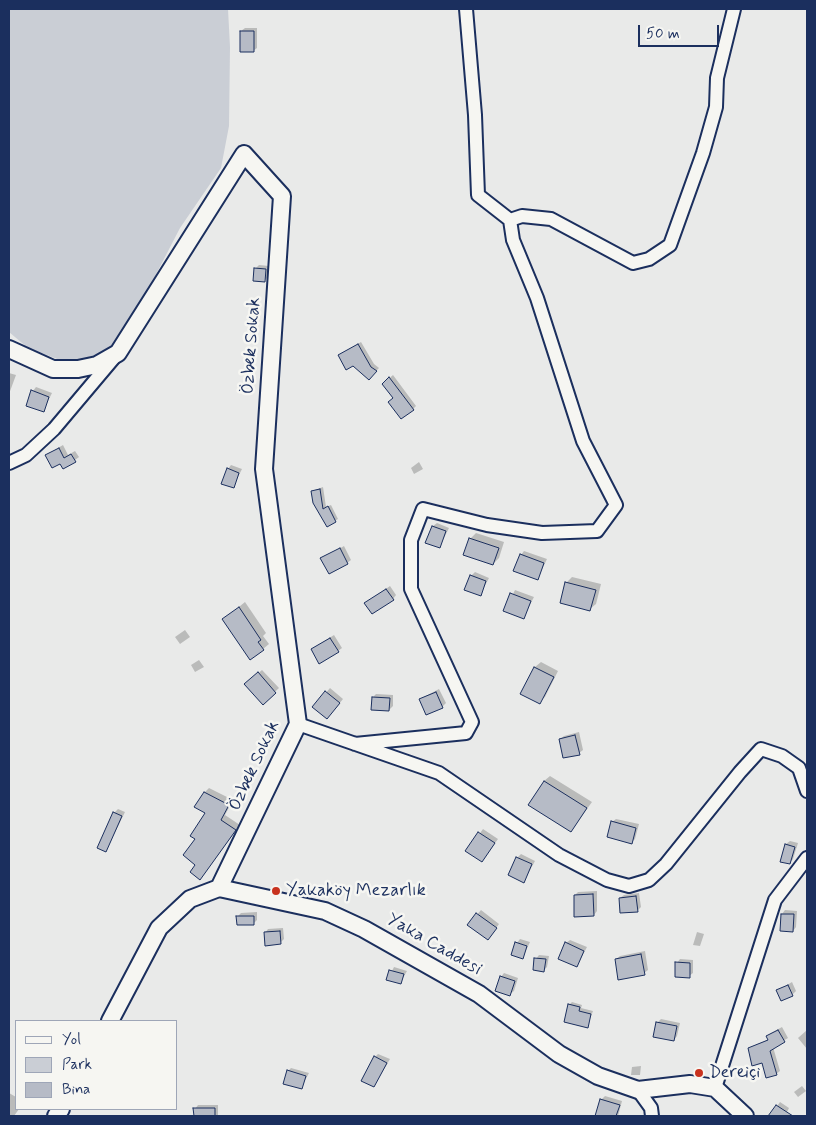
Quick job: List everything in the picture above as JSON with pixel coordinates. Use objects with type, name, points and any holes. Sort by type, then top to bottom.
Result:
[{"type":"street","points":[[355,744],[466,733],[472,722],[411,589],[411,540],[423,509],[487,525],[542,533],[597,531],[616,505],[583,441],[536,298],[513,240],[510,220],[478,195],[475,115],[466,9]]},
{"type":"street","points":[[510,220],[522,216],[551,219],[633,263],[649,259],[670,245],[706,144],[716,107],[717,78],[734,9]]},
{"type":"street","name":"Özbek Sokak","points":[[9,348],[53,370],[78,369],[97,365],[118,353],[244,154],[282,196],[264,469],[298,724],[219,888]]},
{"type":"street","points":[[9,463],[26,455],[54,429],[118,353]]},
{"type":"street","points":[[298,724],[438,774],[559,855],[607,880],[629,886],[649,880],[666,864],[740,772],[761,749],[782,756],[799,768],[807,790]]},
{"type":"street","points":[[745,1116],[715,1088],[775,900],[807,858]]},
{"type":"street","points":[[111,1020],[158,928],[190,899],[219,888]]},
{"type":"street","name":"Yaka Caddesi","points":[[219,888],[326,911],[364,929],[478,994],[559,1054],[598,1076],[638,1090],[690,1084],[715,1088]]},
{"type":"street","points":[[638,1090],[651,1108],[652,1116]]},
{"type":"green space","points":[[9,9],[228,9],[230,47],[229,126],[221,168],[180,228],[123,338],[105,356],[68,363],[28,348],[9,332]]},
{"type":"building","points":[[240,31],[254,31],[254,52],[240,52]]},
{"type":"building","points":[[254,268],[266,269],[265,282],[253,281]]},
{"type":"building","points":[[358,344],[371,367],[377,371],[369,380],[353,366],[346,370],[338,355]]},
{"type":"building","points":[[389,377],[414,410],[401,419],[388,402],[393,398],[382,384]]},
{"type":"building","points":[[31,390],[49,397],[44,412],[26,406]]},
{"type":"building","points":[[59,448],[64,458],[71,454],[76,462],[63,469],[60,464],[52,468],[45,455]]},
{"type":"building","points":[[227,468],[239,473],[234,488],[221,484]]},
{"type":"building","points":[[320,489],[323,509],[328,506],[336,522],[327,527],[313,503],[311,491]]},
{"type":"building","points":[[432,526],[446,531],[440,548],[425,543]]},
{"type":"building","points":[[469,538],[499,548],[493,565],[463,555]]},
{"type":"building","points":[[340,548],[348,564],[329,574],[320,558]]},
{"type":"building","points":[[520,554],[544,563],[538,580],[513,571]]},
{"type":"building","points":[[470,575],[486,581],[481,596],[464,590]]},
{"type":"building","points":[[565,582],[596,590],[590,611],[560,603]]},
{"type":"building","points":[[386,589],[394,600],[372,614],[364,603]]},
{"type":"building","points":[[510,593],[531,601],[524,619],[503,611]]},
{"type":"building","points":[[239,607],[261,640],[258,642],[264,650],[250,660],[222,619]]},
{"type":"building","points":[[330,638],[339,652],[319,664],[311,649]]},
{"type":"building","points":[[534,667],[554,677],[540,704],[520,694]]},
{"type":"building","points":[[258,672],[276,693],[263,705],[244,684]]},
{"type":"building","points":[[325,691],[340,703],[327,719],[312,707]]},
{"type":"building","points":[[436,692],[443,708],[426,715],[419,699]]},
{"type":"building","points":[[372,697],[390,698],[389,711],[371,710]]},
{"type":"building","points":[[575,735],[580,755],[563,758],[559,739]]},
{"type":"building","points":[[544,781],[587,808],[571,832],[528,805]]},
{"type":"building","points":[[204,792],[229,805],[221,820],[236,830],[200,880],[190,872],[195,865],[183,855],[195,839],[190,836],[205,813],[194,807]]},
{"type":"building","points":[[113,812],[122,816],[106,852],[97,848]]},
{"type":"building","points":[[611,821],[636,828],[632,844],[607,837]]},
{"type":"building","points":[[478,832],[495,843],[482,862],[465,851]]},
{"type":"building","points":[[785,844],[795,847],[790,864],[780,862]]},
{"type":"building","points":[[516,857],[532,864],[524,883],[508,875]]},
{"type":"building","points":[[593,894],[594,916],[574,917],[574,895]]},
{"type":"building","points":[[636,896],[638,912],[620,913],[619,898]]},
{"type":"building","points":[[476,913],[497,928],[488,940],[467,925]]},
{"type":"building","points":[[781,914],[794,914],[793,932],[780,931]]},
{"type":"building","points":[[236,916],[254,916],[254,925],[237,925]]},
{"type":"building","points":[[280,931],[281,944],[265,946],[264,932]]},
{"type":"building","points":[[515,942],[527,946],[523,959],[511,955]]},
{"type":"building","points":[[565,942],[584,951],[577,967],[558,959]]},
{"type":"building","points":[[641,954],[645,975],[618,980],[615,959]]},
{"type":"building","points":[[534,958],[546,959],[544,972],[533,970]]},
{"type":"building","points":[[675,962],[690,963],[690,978],[675,977]]},
{"type":"building","points":[[389,970],[404,974],[401,984],[386,980]]},
{"type":"building","points":[[500,976],[515,981],[510,996],[495,991]]},
{"type":"building","points":[[788,985],[793,996],[781,1001],[776,990]]},
{"type":"building","points":[[568,1004],[580,1007],[579,1011],[591,1014],[588,1028],[564,1022]]},
{"type":"building","points":[[656,1022],[677,1026],[674,1041],[653,1037]]},
{"type":"building","points":[[778,1030],[785,1042],[770,1051],[777,1075],[766,1078],[762,1063],[752,1066],[748,1048],[768,1040],[766,1036]]},
{"type":"building","points":[[374,1056],[387,1063],[374,1087],[361,1081]]},
{"type":"building","points":[[287,1070],[306,1076],[302,1089],[283,1084]]},
{"type":"building","points":[[600,1099],[620,1105],[616,1116],[595,1116]]},
{"type":"building","points":[[776,1105],[793,1116],[768,1116]]},
{"type":"building","points":[[193,1108],[215,1108],[215,1116],[194,1116]]},
{"type":"place","name":"Yakaköy Mezarlık","points":[[276,891]]},
{"type":"place","name":"Dereiçi","points":[[699,1073]]}]
